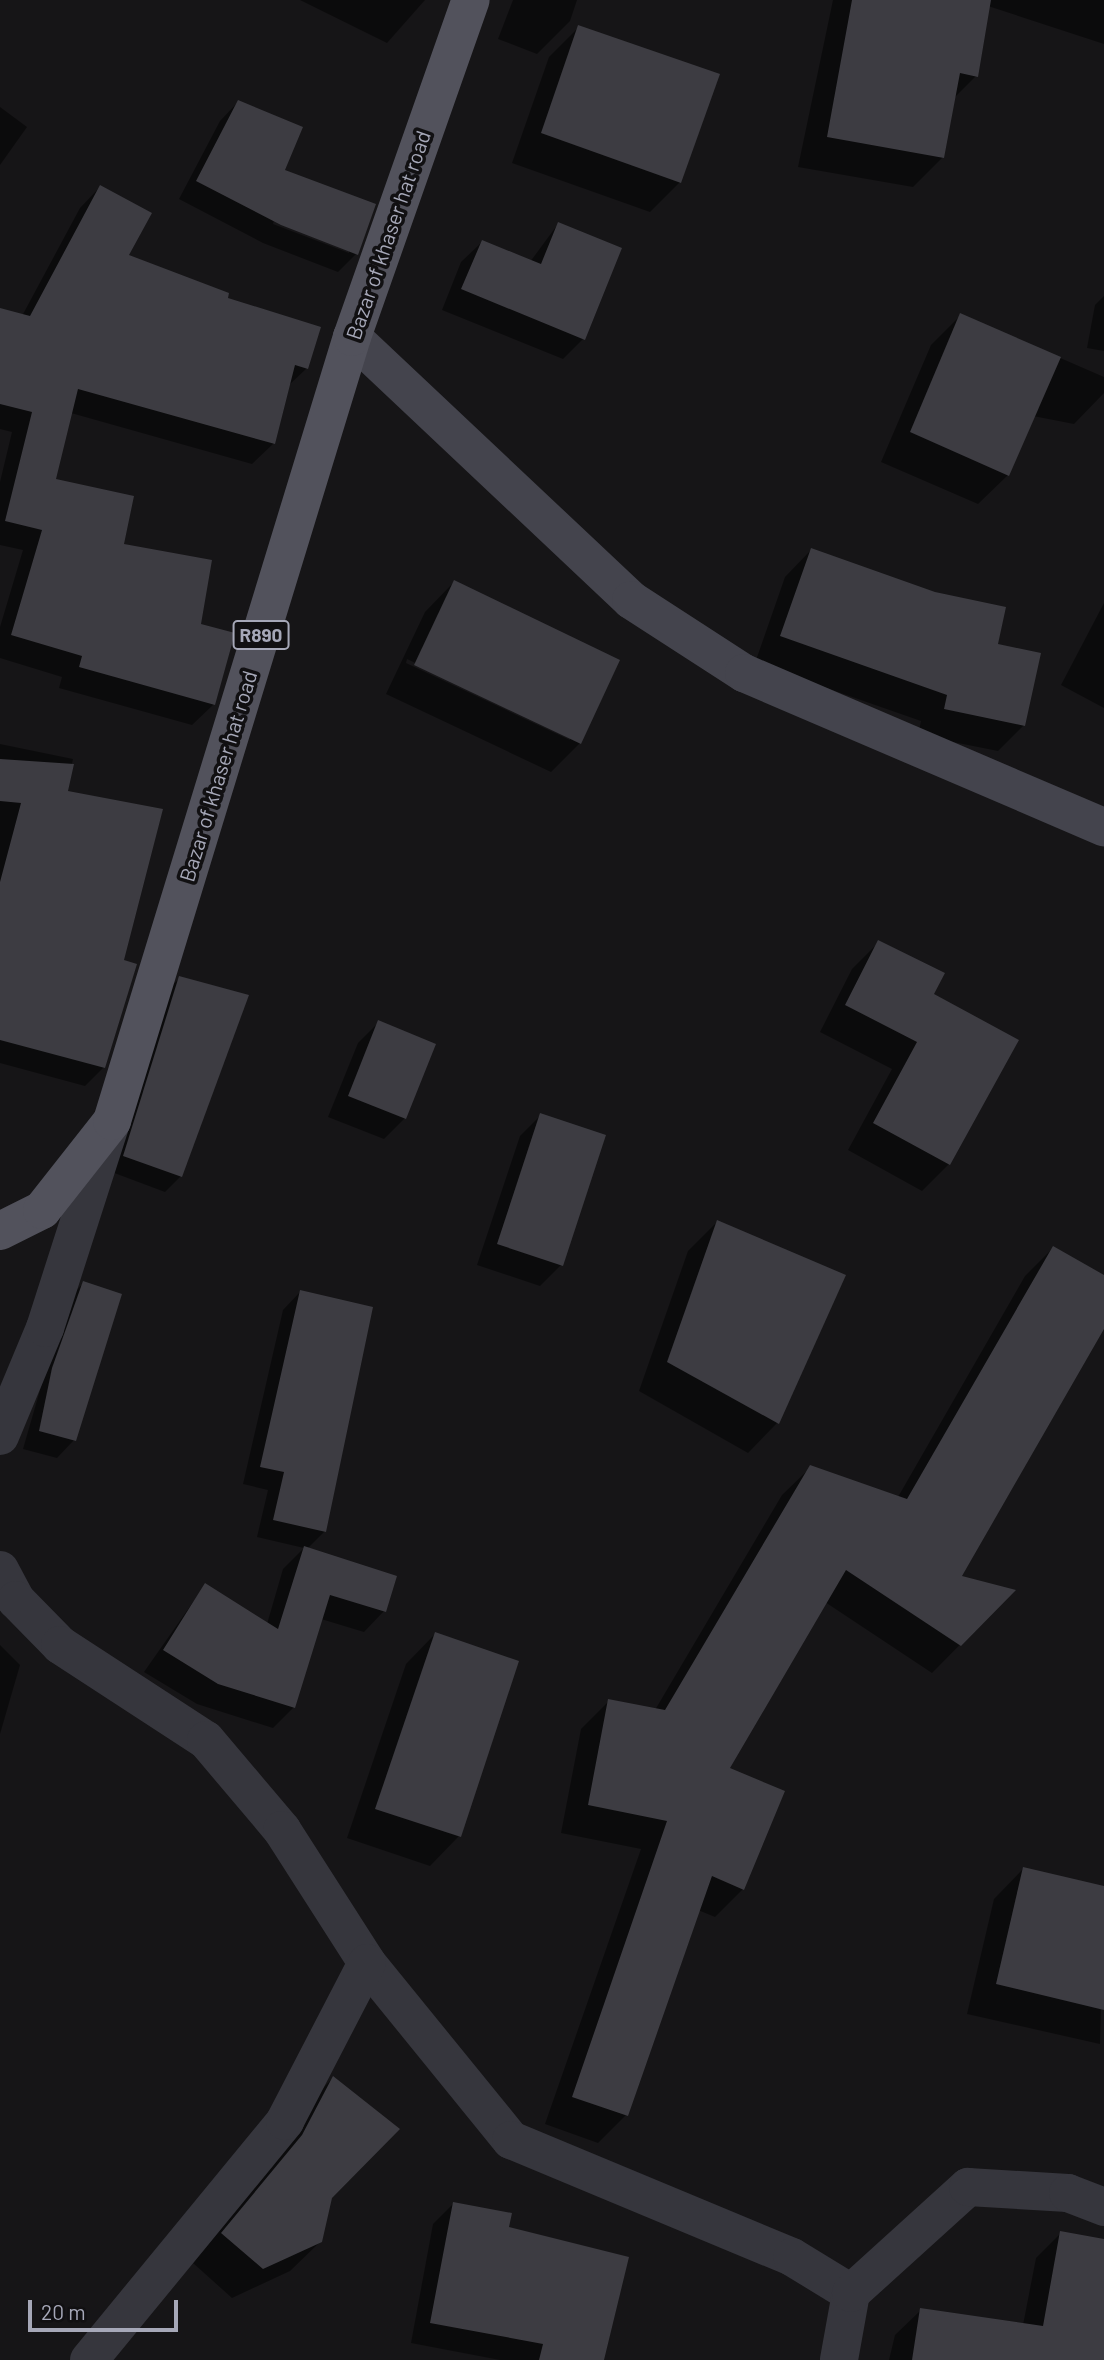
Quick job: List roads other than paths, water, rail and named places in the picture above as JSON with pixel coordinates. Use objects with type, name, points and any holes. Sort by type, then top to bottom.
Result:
[{"type":"main road","name":"Bazar of khaser hat road","points":[[0,1231],[42,1210],[112,1121],[352,337],[471,0]]},
{"type":"street","points":[[352,337],[631,600],[744,673],[1104,827]]},
{"type":"street","points":[[0,1436],[44,1328],[112,1121]]},
{"type":"street","points":[[0,1570],[16,1600],[60,1645],[206,1740],[282,1830],[367,1963],[510,2140],[792,2257],[850,2293]]},
{"type":"street","points":[[89,2360],[285,2121],[367,1963]]},
{"type":"street","points":[[839,2360],[850,2293],[968,2187],[1068,2193],[1104,2207]]}]
